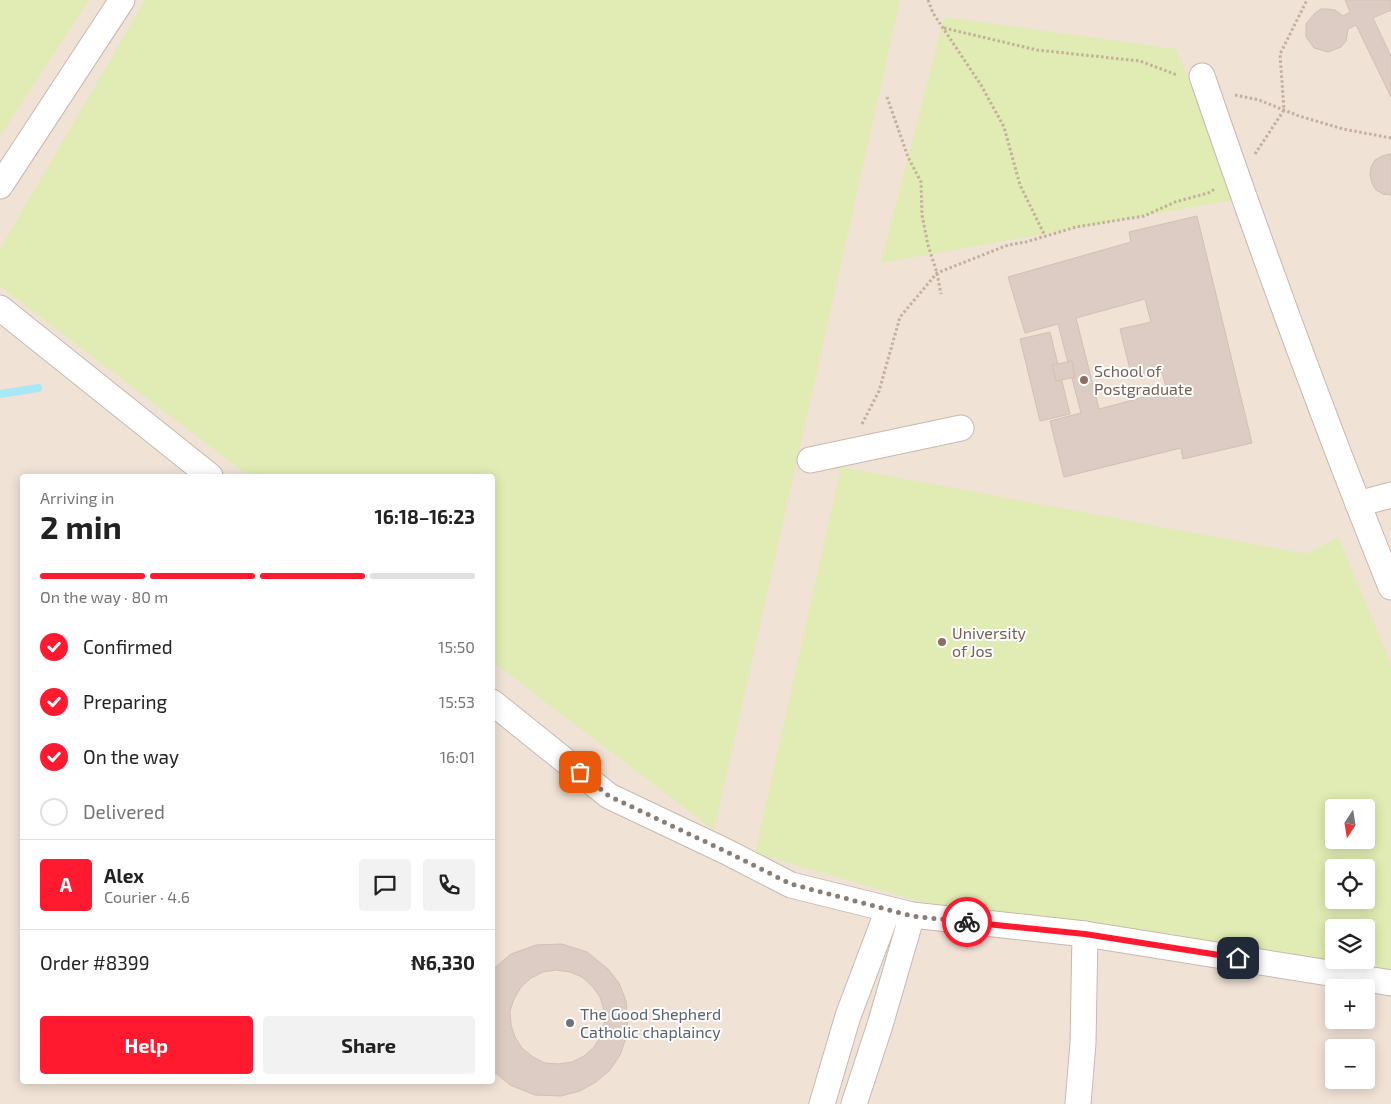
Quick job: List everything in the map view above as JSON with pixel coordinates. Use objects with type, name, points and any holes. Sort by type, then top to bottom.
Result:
[{"type":"street","points":[[0,186],[122,0]]},
{"type":"street","points":[[1203,80],[1300,354],[1391,587]]},
{"type":"street","points":[[0,308],[208,474]]},
{"type":"street","points":[[810,460],[961,428]]},
{"type":"street","points":[[1358,504],[1391,495]]},
{"type":"street","points":[[495,704],[609,796],[791,884],[912,916],[1085,934],[1391,983]]},
{"type":"street","points":[[822,1104],[848,1016],[888,910]]},
{"type":"street","points":[[854,1104],[880,1025],[912,916]]},
{"type":"street","points":[[1078,1104],[1083,1043],[1085,934]]},
{"type":"street","points":[[848,1016],[880,1025]]},
{"type":"street","points":[[828,1104],[835,1104]]},
{"type":"path","points":[[928,0],[933,13],[981,85],[1004,127],[1020,185],[1045,236]]},
{"type":"path","points":[[848,452],[879,391],[900,317],[937,273],[1008,245],[1076,227],[1144,216],[1175,202],[1208,193],[1227,183],[1256,153],[1284,110],[1280,54],[1307,0]]},
{"type":"path","points":[[944,28],[1037,50],[1140,61],[1203,80],[1240,96],[1259,100],[1343,129],[1391,138]]},
{"type":"path","points":[[888,97],[908,157],[921,182],[922,215],[941,294]]},
{"type":"shaded area","name":"University of Jos","points":[[0,0],[1391,0],[1391,1104],[0,1104]]},
{"type":"green space","points":[[0,0],[89,0],[0,136]]},
{"type":"green space","points":[[145,0],[900,0],[714,830],[495,664],[495,474],[246,474],[0,286],[0,249]]},
{"type":"green space","points":[[944,17],[1176,49],[1238,199],[881,263]]},
{"type":"green space","points":[[841,467],[1307,554],[1338,537],[1391,664],[1391,973],[1365,969],[1375,969],[1375,919],[1325,919],[1325,963],[919,901],[755,853]]},
{"type":"building","points":[[1345,0],[1391,0],[1391,10],[1373,18],[1391,56],[1391,97],[1356,25],[1348,29],[1346,41],[1341,47],[1328,52],[1314,48],[1306,37],[1306,24],[1321,9],[1335,10],[1343,16],[1350,12]]},
{"type":"building","points":[[1391,154],[1391,195],[1383,194],[1376,190],[1370,175],[1371,167],[1375,160]]},
{"type":"building","points":[[1197,216],[1252,443],[1183,459],[1181,448],[1064,477],[1050,421],[1081,413],[1058,324],[1025,333],[1008,277],[1131,242],[1129,232]],"holes":[[[1145,299],[1151,322],[1120,329],[1132,378],[1162,372],[1167,391],[1099,409],[1076,318]]]},
{"type":"building","points":[[1050,332],[1070,414],[1040,421],[1020,339]]},
{"type":"building","points":[[1072,361],[1075,377],[1056,381],[1052,365]]},
{"type":"building","points":[[562,944],[587,952],[608,969],[619,983],[626,1001],[628,1019],[626,1038],[620,1055],[610,1070],[596,1082],[580,1091],[561,1096],[535,1095],[510,1085],[495,1072],[495,967],[511,954],[536,945]],"holes":[[[556,970],[570,972],[582,977],[600,997],[604,1010],[601,1036],[594,1047],[584,1056],[572,1062],[545,1063],[533,1057],[522,1048],[515,1037],[511,1025],[510,1011],[521,987],[531,978],[543,972]]]},
{"type":"waterway","points":[[0,394],[38,388]]},
{"type":"way so far","points":[[580,772],[609,796],[791,884],[912,916],[967,922]]},
{"type":"place","name":"School of Postgraduate","points":[[1084,380]]},
{"type":"place","name":"University of Jos","points":[[942,642]]},
{"type":"place","name":"The Good Shepherd Catholic chaplaincy","points":[[570,1023]]},
{"type":"route","points":[[967,922],[1085,934],[1238,958]]}]
